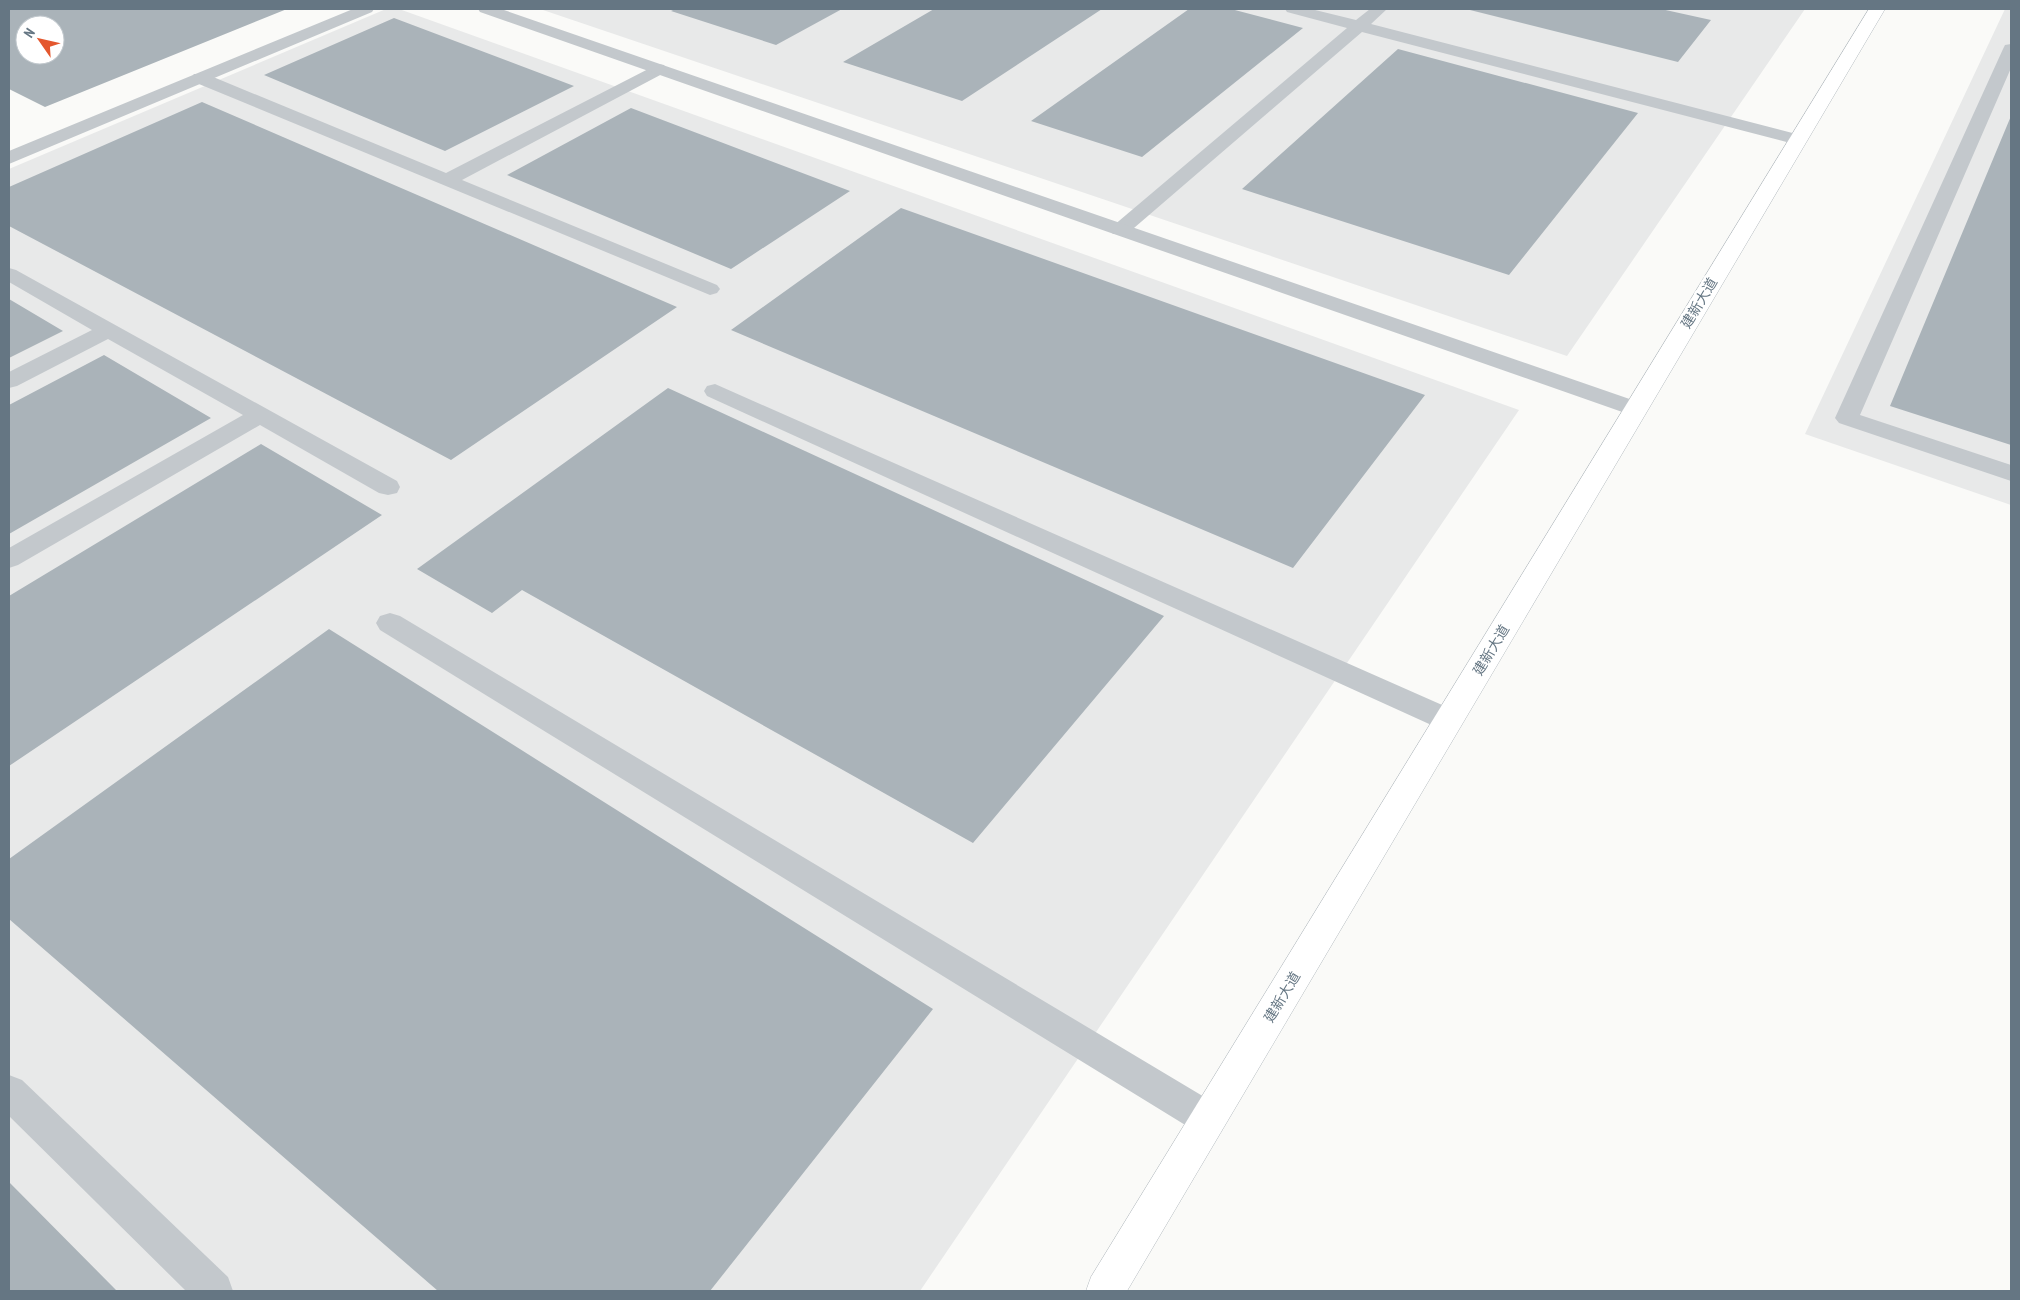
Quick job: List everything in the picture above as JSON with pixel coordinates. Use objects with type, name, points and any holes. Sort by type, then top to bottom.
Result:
[{"type":"street","points":[[9,158],[366,9]]},
{"type":"street","points":[[486,9],[1636,409]]},
{"type":"street","points":[[1293,9],[1798,140]]},
{"type":"street","points":[[1120,230],[1379,9]]},
{"type":"street","name":"建新大道","points":[[1105,1291],[1876,9]]},
{"type":"street","points":[[2011,48],[2006,71],[1847,418],[2011,473]]},
{"type":"street","points":[[447,180],[658,69]]},
{"type":"street","points":[[200,78],[710,288]]},
{"type":"street","points":[[9,274],[388,487]]},
{"type":"street","points":[[9,381],[109,330]]},
{"type":"street","points":[[716,391],[1448,720]]},
{"type":"street","points":[[9,559],[260,415]]},
{"type":"street","points":[[390,623],[1208,1119]]},
{"type":"street","points":[[9,1092],[214,1291]]},
{"type":"shaded area","points":[[386,9],[399,9],[1519,410],[920,1291],[9,1291],[9,169]]},
{"type":"shaded area","points":[[540,9],[1805,9],[1567,356]]},
{"type":"shaded area","points":[[2005,9],[2011,9],[2011,505],[1805,434]]},
{"type":"building","points":[[9,9],[287,9],[45,107],[9,89]]},
{"type":"building","points":[[675,9],[842,9],[776,45],[671,11]]},
{"type":"building","points":[[934,9],[1102,9],[962,101],[843,62]]},
{"type":"building","points":[[1189,9],[1231,9],[1303,28],[1142,157],[1031,121]]},
{"type":"building","points":[[1466,9],[1661,9],[1711,20],[1678,62]]},
{"type":"building","points":[[394,18],[574,86],[445,151],[264,75]]},
{"type":"building","points":[[1398,49],[1638,113],[1509,275],[1242,189]]},
{"type":"building","points":[[202,102],[677,307],[451,460],[9,226],[9,187]]},
{"type":"building","points":[[631,108],[850,191],[731,269],[507,175]]},
{"type":"building","points":[[2011,116],[2011,445],[1890,406]]},
{"type":"building","points":[[901,208],[1425,395],[1293,568],[731,330]]},
{"type":"building","points":[[9,299],[63,331],[9,358]]},
{"type":"building","points":[[104,355],[211,418],[9,534],[9,405]]},
{"type":"building","points":[[668,388],[1164,616],[973,843],[522,590],[492,613],[417,569]]},
{"type":"building","points":[[261,444],[382,515],[9,766],[9,596]]},
{"type":"building","points":[[329,629],[933,1009],[710,1291],[438,1291],[9,919],[9,859]]},
{"type":"building","points":[[9,1182],[117,1291],[9,1291]]}]
